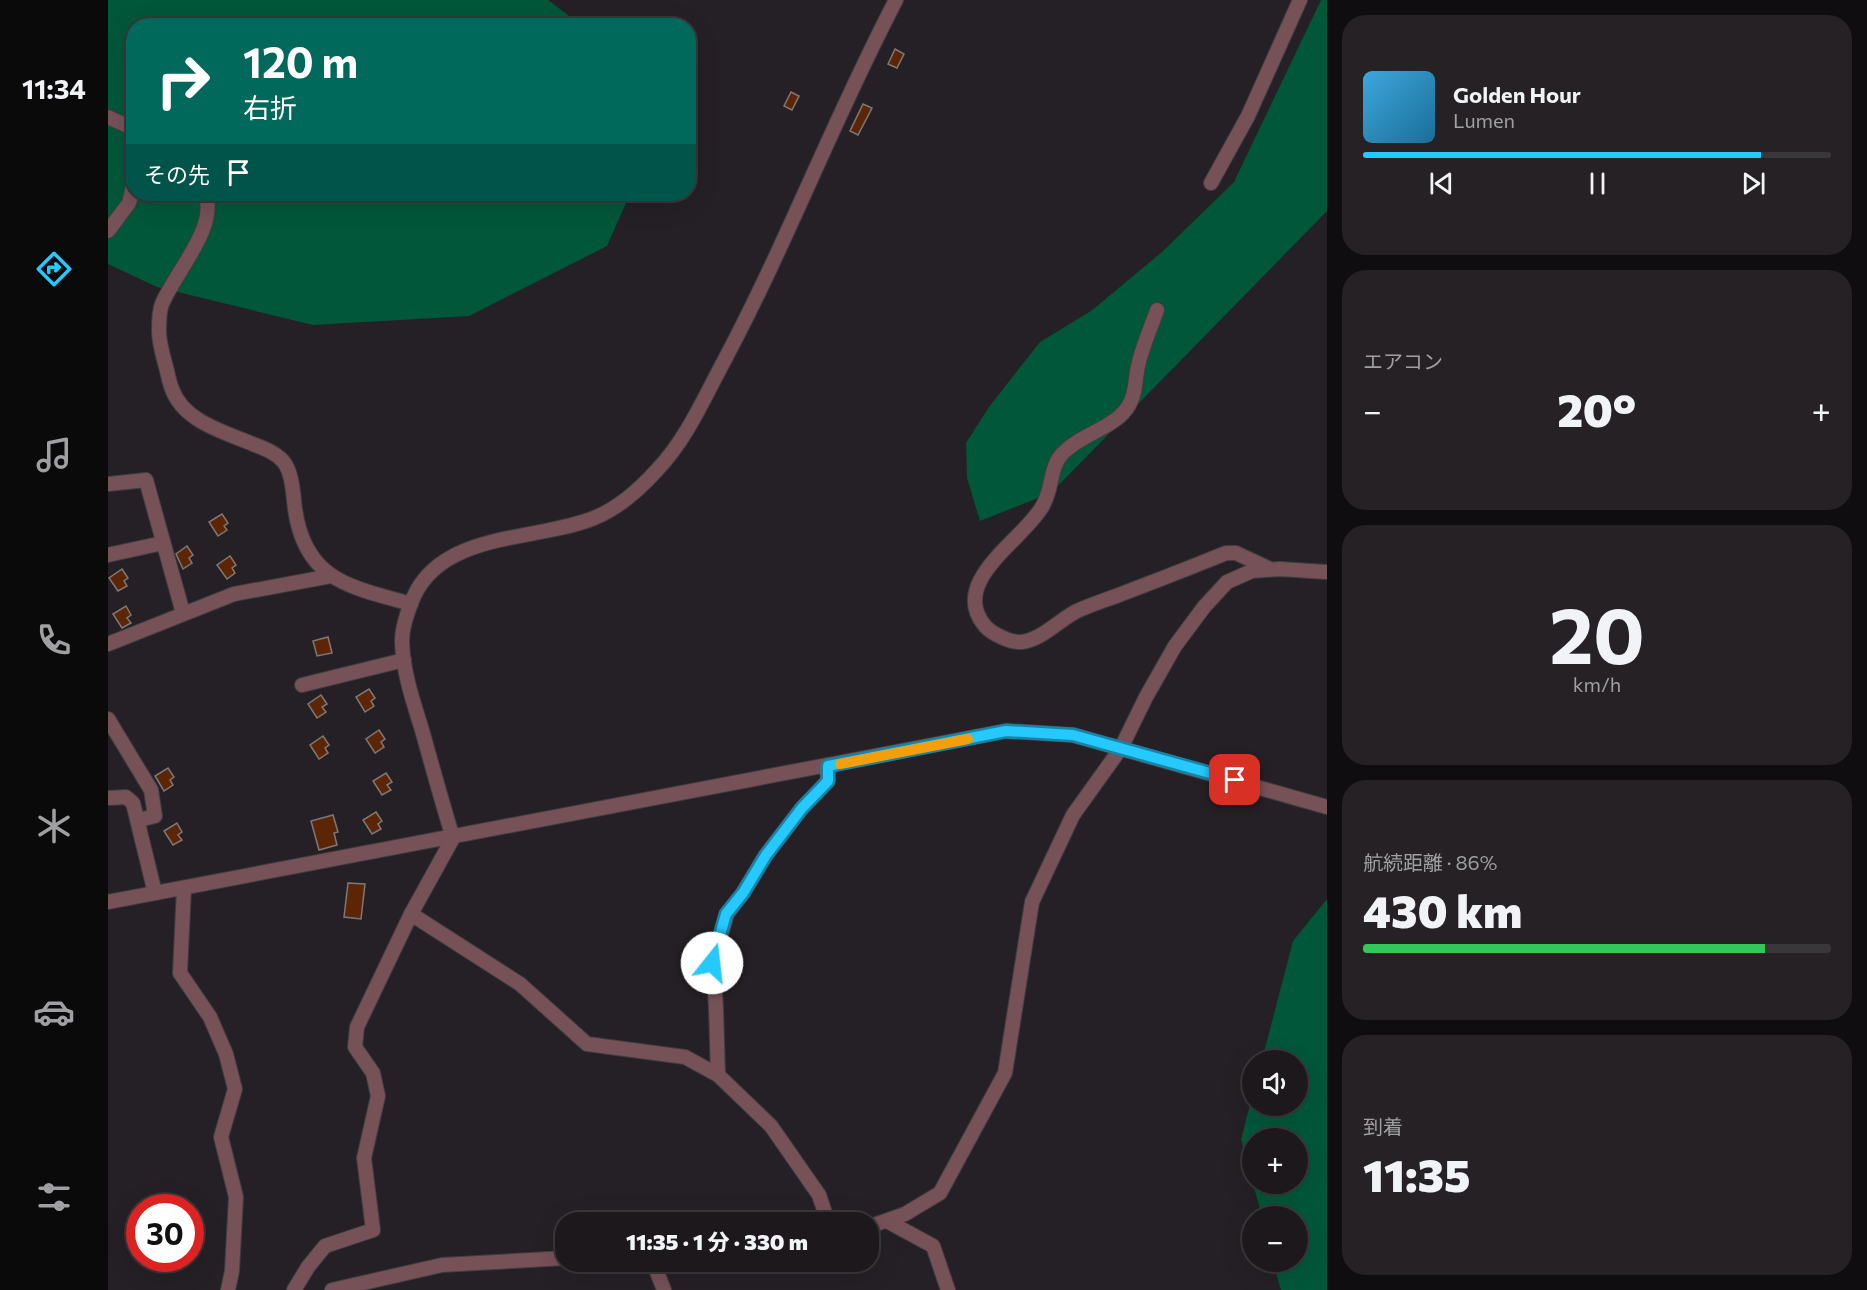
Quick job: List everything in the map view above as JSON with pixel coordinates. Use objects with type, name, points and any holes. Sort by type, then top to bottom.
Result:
[{"type":"street","points":[[294,1290],[308,1267],[325,1246],[373,1230],[364,1158],[378,1096],[374,1073],[355,1047],[357,1027],[411,914],[453,838],[406,676],[402,640],[406,615],[415,593],[427,576],[462,551],[593,519],[615,508],[636,492],[661,467],[688,427],[757,299],[870,50],[896,0]]},
{"type":"street","points":[[1211,183],[1248,116],[1300,0]]},
{"type":"street","points":[[108,117],[126,125]]},
{"type":"street","points":[[108,231],[130,201]]},
{"type":"street","points":[[208,201],[207,222],[161,306],[159,334],[172,390],[184,409],[212,428],[270,451],[284,462],[291,481],[297,523],[305,548],[319,567],[331,576],[360,590],[411,604]]},
{"type":"street","points":[[1157,310],[1138,364],[1135,391],[1129,406],[1115,420],[1080,438],[1062,453],[1055,464],[1050,488],[1042,507],[980,578],[974,595],[977,614],[986,628],[1002,637],[1020,642],[1035,638],[1076,612],[1226,554],[1236,553],[1272,570]]},
{"type":"street","points":[[108,483],[146,480],[183,613]]},
{"type":"street","points":[[108,555],[163,543]]},
{"type":"street","points":[[879,1224],[905,1214],[940,1193],[1005,1073],[1032,902],[1073,815],[1121,748],[1174,646],[1227,582],[1252,571],[1327,572]]},
{"type":"street","points":[[108,644],[234,594],[331,576]]},
{"type":"street","points":[[302,685],[404,660]]},
{"type":"street","points":[[108,720],[151,790],[155,816],[139,820]]},
{"type":"street","points":[[108,903],[1006,731],[1073,735],[1327,807]]},
{"type":"street","points":[[718,1075],[712,963],[726,914],[743,893],[773,845],[802,808],[828,781],[828,766]]},
{"type":"street","points":[[108,798],[126,797],[134,803],[155,893]]},
{"type":"street","points":[[184,888],[180,973],[210,1017],[226,1054],[236,1089],[221,1137],[236,1197],[232,1271],[228,1290]]},
{"type":"street","points":[[411,914],[520,984],[587,1044],[685,1057],[718,1075],[771,1126],[819,1195],[825,1212]]},
{"type":"street","points":[[887,1221],[933,1246],[948,1290]]},
{"type":"street","points":[[332,1290],[442,1265],[555,1259]]},
{"type":"street","points":[[657,1272],[664,1290]]},
{"type":"green space","points":[[108,0],[548,0],[572,18],[126,18],[126,201],[627,201],[607,246],[469,316],[313,325],[157,287],[108,264]]},
{"type":"green space","points":[[1321,0],[1327,0],[1327,211],[1051,493],[980,521],[967,478],[966,443],[989,407],[1040,342],[1091,311],[1162,252],[1234,182]]},
{"type":"green space","points":[[1327,899],[1327,1290],[1281,1290],[1276,1272],[1308,1272],[1308,1206],[1259,1206],[1256,1194],[1308,1194],[1308,1128],[1244,1128],[1247,1116],[1308,1116],[1308,1050],[1265,1050],[1293,941]]},
{"type":"building","points":[[895,49],[904,54],[897,68],[888,64]]},
{"type":"building","points":[[791,92],[799,96],[792,110],[784,106]]},
{"type":"building","points":[[863,104],[872,108],[858,135],[850,131]]},
{"type":"building","points":[[222,514],[228,523],[224,526],[227,530],[218,536],[209,522]]},
{"type":"building","points":[[187,546],[193,555],[189,558],[192,563],[183,569],[176,554]]},
{"type":"building","points":[[230,556],[236,565],[232,568],[235,573],[227,579],[217,565]]},
{"type":"building","points":[[122,569],[128,578],[124,581],[127,586],[118,591],[109,578]]},
{"type":"building","points":[[126,606],[131,615],[127,618],[131,623],[122,628],[113,614]]},
{"type":"building","points":[[328,637],[332,653],[317,656],[313,641]]},
{"type":"building","points":[[369,689],[375,698],[371,701],[374,706],[365,712],[356,697]]},
{"type":"building","points":[[321,695],[327,704],[322,707],[326,712],[317,718],[308,704]]},
{"type":"building","points":[[379,730],[385,739],[381,742],[384,747],[375,753],[366,739]]},
{"type":"building","points":[[323,736],[329,745],[325,748],[328,753],[319,759],[310,745]]},
{"type":"building","points":[[168,768],[174,777],[170,780],[173,785],[164,791],[155,776]]},
{"type":"building","points":[[386,773],[392,782],[387,785],[391,790],[382,795],[373,781]]},
{"type":"building","points":[[376,812],[382,821],[378,824],[381,829],[372,834],[363,820]]},
{"type":"building","points":[[333,815],[338,832],[334,833],[337,845],[319,850],[311,821]]},
{"type":"building","points":[[177,823],[182,832],[178,835],[182,840],[173,845],[164,831]]},
{"type":"building","points":[[348,883],[365,884],[361,919],[344,917]]},
{"type":"slow traffic","points":[[840,764],[968,739]]},
{"type":"route","points":[[712,963],[726,914],[743,893],[766,855],[802,808],[828,781],[828,766],[983,735],[1006,731],[1028,731],[1073,735],[1235,780]]}]
